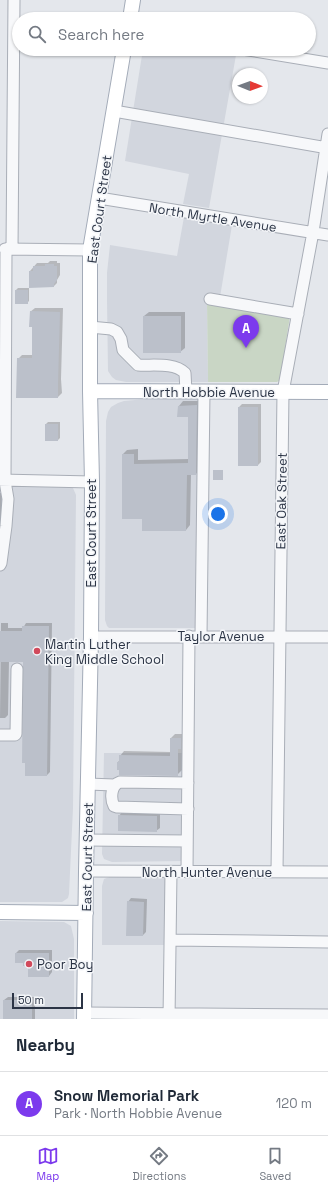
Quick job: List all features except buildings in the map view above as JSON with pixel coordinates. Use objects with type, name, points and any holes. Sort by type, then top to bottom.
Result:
[{"type":"main road","points":[[131,12],[133,0]]},
{"type":"main road","name":"East Court Street","points":[[84,1016],[86,840],[91,637],[92,482],[90,391],[90,250],[123,56]]},
{"type":"main road","name":"North Hobbie Avenue","points":[[90,391],[328,392]]},
{"type":"main road","points":[[0,912],[86,913]]},
{"type":"street","points":[[14,0],[14,12]]},
{"type":"street","points":[[0,565],[6,526],[8,499],[2,481],[6,249],[12,56]]},
{"type":"street","points":[[285,56],[328,63]]},
{"type":"street","points":[[114,111],[327,148]]},
{"type":"street","name":"East Oak Street","points":[[276,872],[283,392],[313,232],[328,134]]},
{"type":"street","name":"North Myrtle Avenue","points":[[99,198],[328,235]]},
{"type":"street","points":[[6,249],[90,250]]},
{"type":"street","points":[[210,299],[298,314]]},
{"type":"street","points":[[90,328],[111,329],[117,332],[121,339],[123,350],[138,365],[169,366],[181,369],[185,373],[186,391]]},
{"type":"street","points":[[201,636],[204,392]]},
{"type":"street","points":[[2,481],[92,482]]},
{"type":"street","points":[[187,872],[189,636]]},
{"type":"street","name":"Taylor Avenue","points":[[91,637],[328,636]]},
{"type":"street","points":[[0,735],[16,734],[17,669]]},
{"type":"street","points":[[88,784],[114,785],[120,782],[188,783]]},
{"type":"street","points":[[114,785],[112,799],[114,806],[123,808],[188,809]]},
{"type":"street","points":[[86,840],[187,841]]},
{"type":"street","name":"North Hunter Avenue","points":[[86,872],[328,872]]},
{"type":"street","points":[[169,1016],[170,872]]},
{"type":"street","points":[[170,940],[328,942]]},
{"type":"street","points":[[84,1016],[328,1015]]},
{"type":"shaded area","points":[[142,56],[236,56],[234,68],[232,68],[232,78],[209,208],[183,204],[189,174],[125,161]]},
{"type":"shaded area","points":[[184,217],[232,225],[220,297],[207,302],[208,382],[126,382],[116,380],[108,371],[107,273],[110,245],[177,256]]},
{"type":"shaded area","points":[[201,397],[199,628],[109,628],[105,620],[106,421],[108,412],[111,407],[124,401],[157,398]]},
{"type":"shaded area","name":"Martin Luther King Middle School","points":[[0,486],[70,487],[73,488],[76,495],[73,808],[69,894],[68,898],[62,902],[0,902]]},
{"type":"shaded area","points":[[104,753],[185,753],[184,861],[112,862],[104,859],[102,854]]},
{"type":"shaded area","points":[[112,876],[167,876],[167,945],[102,945],[102,886],[104,879]]},
{"type":"shaded area","points":[[0,921],[64,922],[71,926],[74,939],[74,1019],[0,1019]]},
{"type":"green space","points":[[207,302],[290,316],[280,380],[277,382],[208,382]]},
{"type":"place","name":"Snow Memorial Park","points":[[246,348]]},
{"type":"place","name":"Martin Luther King Middle School","points":[[37,651]]},
{"type":"place","name":"Poor Boy","points":[[29,964]]}]
